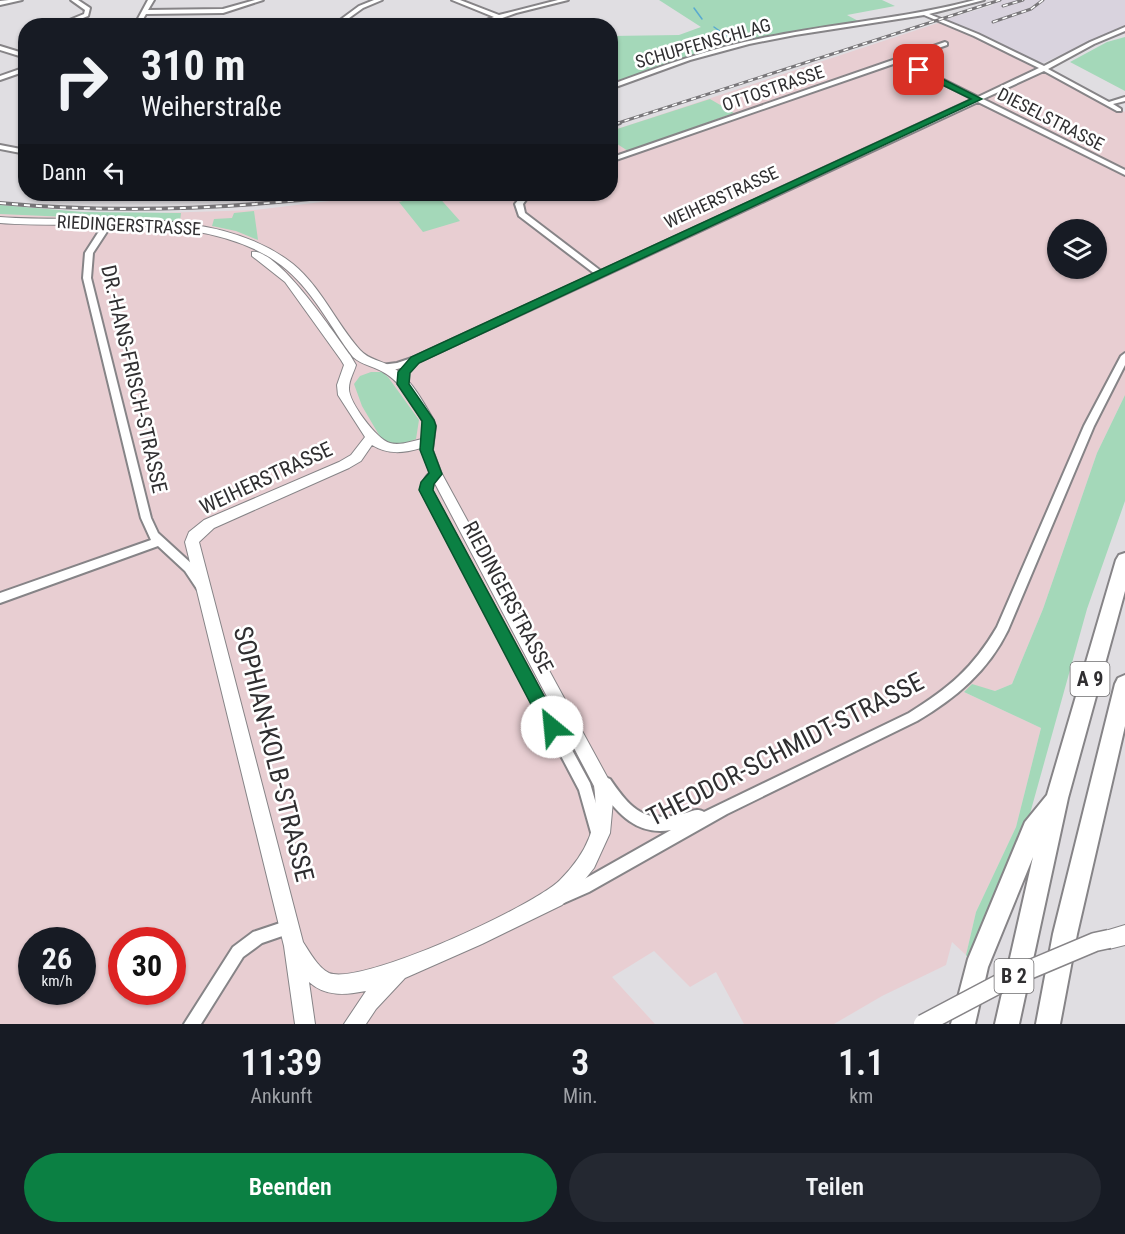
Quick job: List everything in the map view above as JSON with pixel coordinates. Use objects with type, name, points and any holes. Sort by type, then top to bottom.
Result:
[{"type":"highway","name":"A 9","points":[[1007,1024],[1057,798],[1125,560]]},
{"type":"highway","name":"A 9","points":[[1048,1024],[1067,924],[1125,684]]},
{"type":"highway","points":[[963,1024],[976,967],[1033,830],[1057,798]]},
{"type":"main road","name":"RIEDINGERSTRASSE","points":[[0,220],[176,231],[237,244],[261,257],[296,288],[346,358],[350,365],[343,383],[343,394],[370,439]]},
{"type":"main road","name":"RIEDINGERSTRASSE","points":[[16,221],[154,224],[225,233],[244,239],[278,257],[296,273],[358,355],[396,375],[428,420],[428,456],[436,474],[597,772],[605,794],[606,811],[595,852],[576,879],[555,898]]},
{"type":"main road","points":[[309,306],[327,314]]},
{"type":"main road","points":[[348,375],[357,369],[379,366]]},
{"type":"main road","points":[[370,439],[378,444],[395,448],[428,437]]},
{"type":"main road","name":"WEIHERSTRASSE","points":[[206,594],[192,542],[194,536],[209,524],[344,465],[356,458],[370,439]]},
{"type":"main road","name":"SOPHIAN-KOLB-STRASSE","points":[[206,594],[291,937],[305,1024]]},
{"type":"main road","name":"THEODOR-SCHMIDT-STRASSE","points":[[398,971],[555,898]]},
{"type":"main road","points":[[291,937],[315,973],[329,984],[348,985],[398,971]]},
{"type":"main road","name":"B 2","points":[[923,1024],[1012,977],[1095,942],[1117,937]]},
{"type":"main road","points":[[354,1024],[369,1002],[398,971]]},
{"type":"street","points":[[0,3],[19,0]]},
{"type":"street","points":[[74,0],[88,9],[82,18]]},
{"type":"street","points":[[140,18],[152,0]]},
{"type":"street","points":[[143,12],[223,11],[260,0]]},
{"type":"street","points":[[345,18],[361,7],[379,0]]},
{"type":"street","points":[[455,0],[498,17],[565,0]]},
{"type":"street","name":"SCHUPFENSCHLAG","points":[[618,84],[668,66],[767,38],[926,15],[981,0]]},
{"type":"street","points":[[926,15],[963,30],[1043,69],[1119,110]]},
{"type":"street","name":"WEIHERSTRASSE","points":[[415,360],[1043,69],[1125,28]]},
{"type":"street","points":[[1097,40],[1125,34]]},
{"type":"street","name":"OTTOSTRASSE","points":[[618,157],[945,44]]},
{"type":"street","points":[[0,48],[18,54]]},
{"type":"street","name":"DIESELSTRASSE","points":[[899,60],[1125,173]]},
{"type":"street","points":[[0,78],[18,72]]},
{"type":"street","points":[[1108,104],[1125,99]]},
{"type":"street","points":[[10,148],[18,146]]},
{"type":"street","points":[[0,147],[18,150]]},
{"type":"street","points":[[521,201],[519,204],[522,214],[600,274]]},
{"type":"street","name":"DR.-HANS-FRISCH-STRASSE","points":[[106,226],[89,253],[87,278],[146,518],[151,532],[160,542]]},
{"type":"street","points":[[358,355],[384,362],[415,360]]},
{"type":"street","name":"THEODOR-SCHMIDT-STRASSE","points":[[555,898],[584,887],[722,809],[909,719],[941,700],[964,680],[987,656],[1011,609],[1089,426],[1125,356]]},
{"type":"street","points":[[379,366],[398,366],[415,360]]},
{"type":"street","points":[[403,384],[404,372],[415,360]]},
{"type":"street","name":"RIEDINGERSTRASSE","points":[[436,474],[428,482],[426,490],[585,788],[594,815],[599,842]]},
{"type":"street","points":[[0,598],[160,542],[174,552],[189,568],[206,594]]},
{"type":"street","points":[[597,772],[622,808],[632,817],[645,823],[673,824],[722,809]]},
{"type":"street","points":[[192,1024],[238,952],[258,937],[291,937]]},
{"type":"shaded area","points":[[997,0],[1125,0],[1125,26],[1043,63],[1019,55],[943,20],[994,5],[990,2]]},
{"type":"shaded area","points":[[941,22],[1021,59],[1125,112],[1125,395],[1097,453],[1043,609],[1012,684],[995,691],[972,685],[964,692],[1041,728],[1016,827],[976,912],[966,955],[952,942],[946,965],[882,996],[834,1024],[744,1024],[716,972],[690,987],[654,951],[612,977],[655,1024],[0,1024],[0,210],[95,215],[255,210],[330,201],[618,201],[618,129]]},
{"type":"green space","points":[[659,0],[882,0],[895,6],[847,15],[862,23],[767,38],[668,66],[618,84],[618,36],[679,35],[701,27]]},
{"type":"green space","points":[[1125,37],[1125,91],[1070,62],[1107,42]]},
{"type":"green space","points":[[710,99],[734,113],[628,151],[618,145],[618,129]]},
{"type":"green space","points":[[442,201],[460,221],[423,232],[399,202]]},
{"type":"green space","points":[[0,205],[83,212],[181,213],[180,222],[0,214]]},
{"type":"green space","points":[[254,211],[258,240],[236,231],[212,226],[214,219],[232,218],[234,213]]},
{"type":"green space","points":[[371,372],[382,372],[388,377],[419,420],[416,439],[395,447],[382,440],[362,406],[354,384],[360,376]]},
{"type":"green space","points":[[1125,395],[1125,501],[1087,609],[1026,828],[970,961],[966,955],[976,912],[1016,827],[1041,728],[964,692],[972,684],[995,691],[1012,684],[1043,609],[1097,453]]},
{"type":"waterway","points":[[694,8],[702,19]]},
{"type":"waterway","points":[[714,27],[724,34],[746,42]]},
{"type":"railway","points":[[618,123],[1000,0]]},
{"type":"railway","points":[[1003,6],[1023,0]]},
{"type":"railway","points":[[993,22],[1031,9],[1043,0]]},
{"type":"railway","points":[[0,203],[133,209],[287,201]]},
{"type":"route","points":[[552,727],[426,490],[428,482],[436,474],[427,450],[430,426],[403,384],[404,372],[415,360],[978,99],[919,70]]}]
